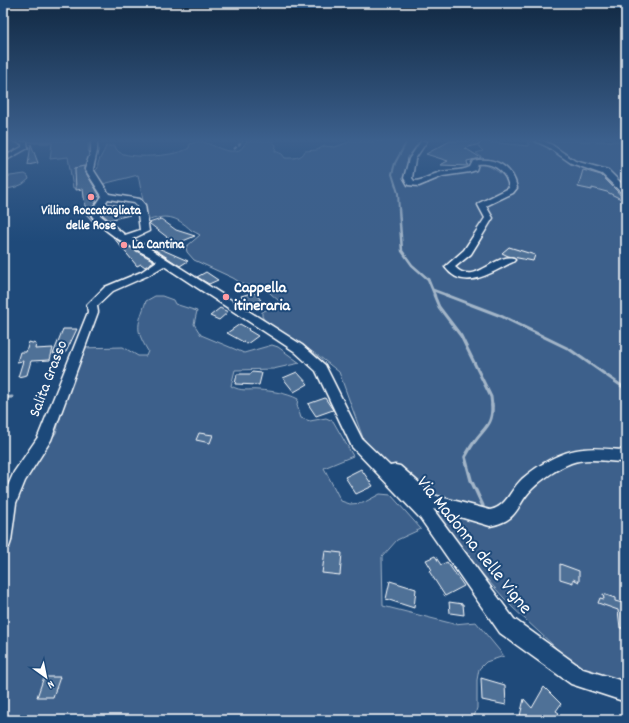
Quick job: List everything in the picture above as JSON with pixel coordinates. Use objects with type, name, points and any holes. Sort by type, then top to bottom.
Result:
[{"type":"street","points":[[93,175],[106,196],[137,201],[141,205],[145,231],[123,239]]},
{"type":"street","points":[[409,175],[408,178],[411,183],[418,184],[441,175]]},
{"type":"street","points":[[509,175],[513,188],[482,205],[489,218],[468,252],[450,267],[461,276],[473,276],[484,273],[510,260]]},
{"type":"street","points":[[608,175],[626,192]]},
{"type":"street","name":"Via Madonna delle Vigne","points":[[106,196],[96,211],[96,216],[123,239],[143,248],[298,348],[321,368],[357,443],[426,513],[507,626],[578,678],[626,692]]},
{"type":"street","name":"Salita Grasso","points":[[3,541],[8,503],[19,477],[44,440],[93,312],[92,304],[109,289],[144,274],[163,262]]},
{"type":"street","name":"Via Madonna delle Vigne","points":[[377,464],[386,463],[428,501],[490,518],[498,517],[510,510],[521,491],[528,483],[566,458],[589,454],[626,456]]},
{"type":"shaded area","points":[[26,175],[29,179],[16,187],[3,190],[3,177]]},
{"type":"shaded area","points":[[71,175],[75,175],[85,184],[96,182],[102,192],[86,195],[81,187],[73,188]]},
{"type":"shaded area","points":[[96,175],[406,175],[405,179],[408,182],[451,175],[502,175],[512,180],[506,175],[626,175],[626,685],[595,675],[569,660],[512,607],[478,569],[449,530],[376,454],[363,438],[339,372],[320,357],[264,320],[262,312],[272,307],[279,301],[262,286],[244,285],[233,278],[194,260],[187,252],[186,247],[200,235],[186,225],[175,219],[165,217],[147,221],[138,175],[103,184]]},
{"type":"shaded area","points":[[155,296],[162,296],[173,300],[175,304],[197,311],[194,324],[201,335],[244,353],[272,345],[278,347],[300,363],[273,369],[235,370],[231,386],[242,390],[269,391],[289,395],[298,399],[297,405],[301,418],[310,421],[326,418],[333,421],[353,456],[324,468],[341,501],[350,504],[363,503],[380,494],[391,495],[421,529],[397,540],[382,557],[383,606],[454,624],[476,622],[504,656],[486,662],[479,669],[477,680],[477,708],[473,720],[3,720],[3,551],[16,492],[36,459],[56,433],[79,348],[123,347],[138,356],[146,356],[148,351],[139,331],[139,321],[146,301]]},
{"type":"building","points":[[75,175],[87,175],[100,196],[90,199],[97,201],[90,211],[91,217],[95,222],[94,223],[86,214],[83,189],[76,190]]},
{"type":"building","points":[[582,175],[601,175],[625,201],[607,192],[592,188],[592,190],[578,187]]},
{"type":"building","points":[[107,203],[125,207],[130,215],[109,220],[102,214],[102,211]]},
{"type":"building","points":[[161,219],[176,230],[195,236],[176,244],[149,223]]},
{"type":"building","points":[[113,237],[154,261],[145,267],[141,264],[137,266]]},
{"type":"building","points":[[154,246],[188,261],[180,266],[151,247]]},
{"type":"building","points":[[509,247],[535,255],[533,261],[508,256],[502,253]]},
{"type":"building","points":[[206,272],[218,280],[209,284],[197,277]]},
{"type":"building","points":[[254,292],[261,300],[248,305],[241,296]]},
{"type":"building","points":[[220,308],[228,312],[219,320],[210,316]]},
{"type":"building","points":[[240,324],[258,336],[247,344],[227,333]]},
{"type":"building","points":[[63,329],[77,329],[66,352],[53,354]]},
{"type":"building","points":[[29,342],[36,344],[35,349],[53,348],[50,360],[31,361],[27,375],[18,377],[23,361],[17,362],[20,352],[26,352]]},
{"type":"building","points":[[252,372],[262,373],[259,385],[235,384],[237,374],[251,374]]},
{"type":"building","points":[[297,372],[308,384],[294,392],[283,378]]},
{"type":"building","points":[[325,398],[333,410],[316,416],[308,404]]},
{"type":"building","points":[[199,433],[213,435],[210,443],[196,440]]},
{"type":"building","points":[[361,469],[373,486],[356,494],[345,477]]},
{"type":"building","points":[[325,551],[342,553],[340,575],[322,573]]},
{"type":"building","points":[[435,556],[441,565],[447,562],[464,586],[445,596],[429,571],[432,570],[426,560]]},
{"type":"building","points":[[560,564],[579,571],[579,582],[573,579],[573,583],[560,579]]},
{"type":"building","points":[[390,581],[416,589],[414,608],[386,599]]},
{"type":"building","points":[[603,594],[615,598],[615,601],[626,604],[626,628],[620,628],[618,610],[598,603],[600,598],[604,599]]},
{"type":"building","points":[[449,602],[463,604],[464,615],[450,613]]},
{"type":"building","points":[[44,677],[60,677],[53,697],[37,697]]},
{"type":"building","points":[[481,678],[505,685],[506,705],[482,700]]},
{"type":"building","points":[[544,687],[561,704],[556,711],[559,713],[554,720],[519,720],[524,699],[532,708]]},
{"type":"waterway","points":[[392,175],[398,193],[399,210]]},
{"type":"waterway","points":[[399,209],[402,251],[412,265],[428,279],[435,296]]},
{"type":"waterway","points":[[433,290],[449,296]]},
{"type":"waterway","points":[[434,295],[439,307],[461,336],[491,397],[492,406]]},
{"type":"waterway","points":[[446,295],[501,316],[569,349],[626,389]]},
{"type":"waterway","points":[[3,398],[12,397]]},
{"type":"waterway","points":[[483,506],[471,480],[465,457],[490,421],[492,406]]},
{"type":"place","name":"Villino Roccatagliata delle Rose","points":[[91,197]]},
{"type":"place","name":"La Cantina","points":[[124,245]]},
{"type":"place","name":"Cappella itineraria","points":[[226,297]]}]
